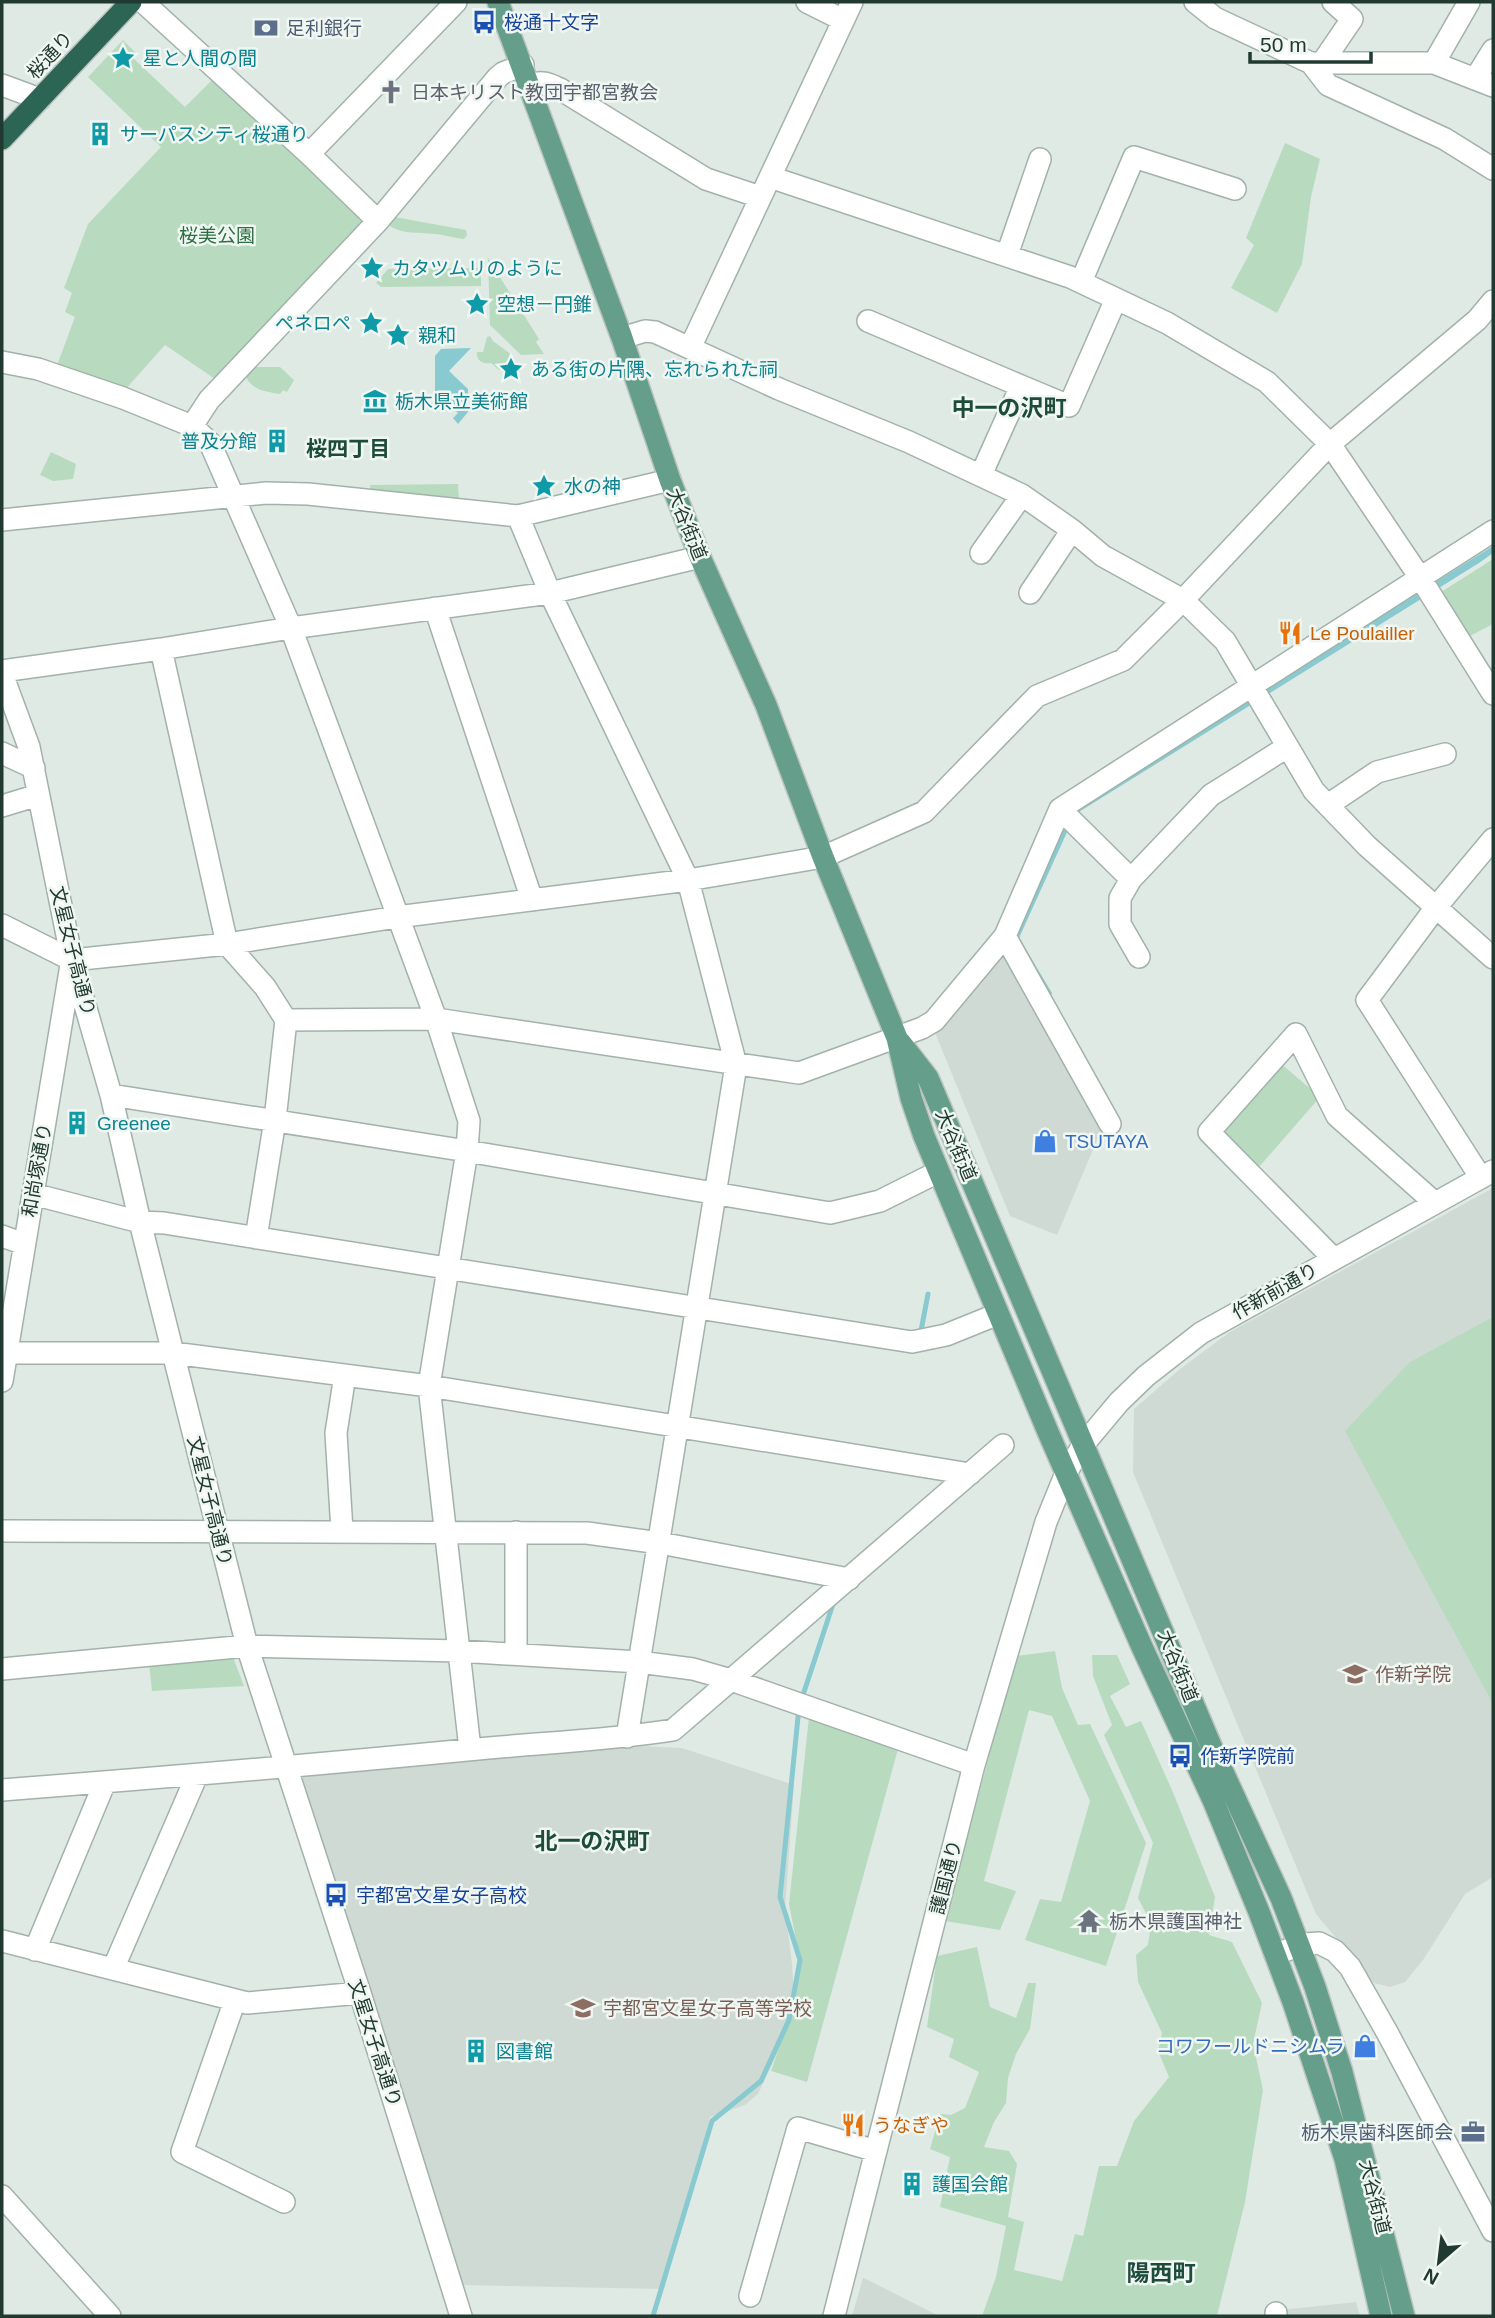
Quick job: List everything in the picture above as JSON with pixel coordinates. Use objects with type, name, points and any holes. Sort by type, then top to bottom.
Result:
[{"type":"highway","name":"桜通り","points":[[2,139],[131,2]]},
{"type":"main road","name":"大谷街道","points":[[498,2],[622,338],[670,480],[700,557],[766,705],[823,857],[897,1038],[911,1098],[938,1171],[1142,1647],[1213,1800],[1275,1954],[1345,2159],[1381,2316]]},
{"type":"main road","name":"大谷街道","points":[[897,1038],[928,1078],[1212,1748],[1274,1882],[1299,1945],[1342,2072],[1404,2316]]},
{"type":"street","points":[[143,2],[378,221]]},
{"type":"street","points":[[309,154],[456,2]]},
{"type":"street","points":[[690,348],[848,11],[807,2]]},
{"type":"street","points":[[1195,2],[1215,18],[1316,63],[1434,63],[1484,82],[1493,50]]},
{"type":"street","points":[[1316,63],[1352,19],[1333,2]]},
{"type":"street","points":[[1434,63],[1469,2]]},
{"type":"street","points":[[1316,63],[1328,85],[1445,139],[1493,169]]},
{"type":"street","points":[[192,426],[209,400],[378,221],[503,73],[526,75],[537,82],[560,89],[706,179],[760,197]]},
{"type":"street","points":[[2,85],[40,99]]},
{"type":"street","points":[[1081,282],[1134,157],[1235,189]]},
{"type":"street","points":[[1007,255],[1040,159]]},
{"type":"street","points":[[770,177],[1081,282],[1167,323],[1267,382],[1330,444],[1421,579],[1493,694]]},
{"type":"street","points":[[868,321],[1069,406],[1116,299]]},
{"type":"street","points":[[2,925],[72,960],[227,944],[397,917],[688,880],[823,857],[924,812],[1037,696],[1123,660],[1330,444],[1477,320],[1493,301]]},
{"type":"street","points":[[622,338],[645,331],[655,332],[981,475],[1022,495],[1104,556],[1183,600],[1225,642],[1314,791],[1367,846],[1493,958]]},
{"type":"street","points":[[2,362],[38,369],[123,398],[192,426],[209,443],[290,628],[436,1019],[469,1121],[467,1151],[429,1386],[470,1749]]},
{"type":"street","points":[[981,475],[1021,386]]},
{"type":"street","points":[[2,520],[265,493],[308,494],[518,516],[670,480]]},
{"type":"street","points":[[981,553],[1022,495]]},
{"type":"street","points":[[518,516],[550,593],[688,880],[736,1065],[627,1737]]},
{"type":"street","points":[[1030,593],[1072,530]]},
{"type":"street","points":[[286,1020],[436,1019],[799,1073],[897,1038],[934,1021],[1005,936],[1060,809],[1493,531]]},
{"type":"street","points":[[2,672],[290,628],[550,593],[700,557]]},
{"type":"street","points":[[435,608],[532,900]]},
{"type":"street","points":[[161,649],[227,944],[265,987],[286,1020],[275,1120],[256,1237]]},
{"type":"street","name":"文星女子高通り","points":[[2,672],[34,768],[72,960],[111,1095],[140,1222],[247,1646],[461,2316]]},
{"type":"street","points":[[1139,957],[1120,924],[1120,898],[1131,879],[1212,795],[1287,747]]},
{"type":"street","points":[[2,753],[34,768]]},
{"type":"street","points":[[1328,805],[1377,772],[1445,754]]},
{"type":"street","points":[[2,806],[38,795]]},
{"type":"street","points":[[1060,809],[1131,879]]},
{"type":"street","points":[[1487,1174],[1367,1000],[1437,906],[1493,839]]},
{"type":"street","points":[[1005,936],[1110,1124]]},
{"type":"street","name":"和尚塚通り","points":[[2,1381],[72,960]]},
{"type":"street","points":[[1334,1259],[1209,1132],[1296,1034],[1337,1116],[1435,1203]]},
{"type":"street","points":[[111,1095],[467,1151],[830,1213],[880,1201],[938,1171]]},
{"type":"street","name":"作新前通り","points":[[1083,1446],[1105,1417],[1137,1385],[1201,1333],[1487,1174]]},
{"type":"street","points":[[33,1194],[140,1222],[256,1237],[912,1342],[946,1335],[998,1314]]},
{"type":"street","points":[[2,1236],[24,1244]]},
{"type":"street","points":[[6,1353],[173,1353],[429,1386],[970,1474]]},
{"type":"street","points":[[342,1531],[336,1433],[345,1375]]},
{"type":"street","points":[[2,1790],[285,1768],[470,1749],[627,1737],[673,1730],[1003,1445]]},
{"type":"street","name":"護国通り","points":[[834,2316],[974,1765],[1046,1522],[1066,1473],[1083,1446]]},
{"type":"street","points":[[2,1531],[587,1533],[660,1543],[849,1578]]},
{"type":"street","points":[[516,1532],[516,1654]]},
{"type":"street","points":[[2,1669],[247,1646],[459,1651],[639,1662],[693,1669],[731,1680],[974,1765]]},
{"type":"street","points":[[113,1969],[197,1775]]},
{"type":"street","points":[[34,1950],[105,1782]]},
{"type":"street","points":[[2,1941],[247,2003],[360,1993]]},
{"type":"street","points":[[1275,1954],[1312,1943],[1327,1946],[1350,1967],[1493,2231]]},
{"type":"street","points":[[235,2000],[182,2152],[284,2202]]},
{"type":"street","points":[[750,2296],[798,2128],[876,2151]]},
{"type":"street","points":[[2,2196],[110,2316]]},
{"type":"shaded area","points":[[1005,958],[1103,1126],[1057,1235],[1010,1216],[936,1035],[939,1022],[996,959]]},
{"type":"shaded area","name":"作新学院","points":[[1493,1188],[1493,1877],[1465,1894],[1423,1960],[1405,1982],[1390,1987],[1374,1983],[1316,1914],[1133,1472],[1134,1409],[1180,1369],[1230,1332]]},
{"type":"shaded area","name":"宇都宮文星女子高等学校","points":[[641,1746],[682,1748],[794,1785],[785,1908],[794,1997],[784,2039],[758,2094],[745,2105],[710,2117],[664,2289],[460,2285],[296,1776]]},
{"type":"shaded area","points":[[864,2278],[939,2316],[852,2316]]},
{"type":"shaded area","points":[[1356,2302],[1360,2316],[1282,2316],[1281,2310]]},
{"type":"green space","name":"桜美公園","points":[[123,40],[137,54],[133,58],[185,107],[217,75],[366,215],[366,225],[218,381],[165,345],[123,392],[56,368],[75,317],[65,312],[72,293],[64,288],[88,224],[161,147],[88,77]]},
{"type":"green space","points":[[1285,143],[1320,159],[1311,197],[1302,264],[1277,313],[1231,288],[1254,245],[1246,238]]},
{"type":"green space","points":[[389,216],[466,230],[467,235],[464,239],[402,231],[385,222]]},
{"type":"green space","points":[[488,258],[539,339],[536,342],[544,354],[521,355],[490,325]]},
{"type":"green space","points":[[481,268],[481,286],[381,287],[376,283],[388,269]]},
{"type":"green space","points":[[490,336],[512,355],[499,370],[491,363],[478,358],[477,352],[483,352],[487,337]]},
{"type":"green space","points":[[250,367],[280,367],[294,380],[287,392],[283,390],[280,394],[263,390],[250,383],[247,378],[244,372]]},
{"type":"green space","points":[[51,452],[76,464],[73,479],[53,481],[40,475]]},
{"type":"green space","points":[[458,484],[459,501],[371,493],[370,485]]},
{"type":"green space","points":[[1493,559],[1493,624],[1466,638],[1438,594]]},
{"type":"green space","points":[[1279,1062],[1320,1097],[1259,1167],[1218,1131]]},
{"type":"green space","points":[[1493,1317],[1493,1704],[1345,1431],[1410,1362]]},
{"type":"green space","points":[[1055,1651],[1062,1688],[1078,1725],[1090,1724],[1146,1843],[1106,1966],[1025,1940],[1040,1899],[1061,1902],[1090,1801],[1052,1716],[1029,1710],[984,1881],[1016,1891],[1000,1930],[945,1921],[1016,1656]]},
{"type":"green space","points":[[1092,1655],[1117,1655],[1130,1684],[1110,1696],[1126,1727],[1141,1721],[1172,1790],[1215,1897],[1209,1935],[1232,1942],[1262,2003],[1253,2044],[1263,2090],[1245,2202],[1217,2316],[982,2316],[996,2277],[1006,2226],[940,2207],[950,2157],[930,2149],[940,2114],[951,2115],[965,2108],[979,2072],[949,2057],[954,2039],[927,2027],[937,1956],[977,1947],[990,2007],[1016,2018],[1028,1983],[1036,1983],[1030,2029],[1016,2054],[1008,2078],[1006,2103],[994,2122],[984,2147],[1009,2151],[1017,2164],[1008,2217],[1024,2222],[1014,2270],[1062,2281],[1075,2234],[1083,2236],[1099,2166],[1117,2166],[1134,2121],[1169,2077],[1158,2051],[1162,2033],[1138,1982],[1136,1955],[1148,1945],[1151,1923],[1138,1898],[1153,1843],[1104,1735],[1112,1725],[1093,1676]]},
{"type":"green space","points":[[233,1657],[244,1686],[152,1691],[149,1663]]},
{"type":"green space","points":[[809,1717],[898,1749],[807,2082],[771,2071],[789,2020],[800,1960],[789,1904]]},
{"type":"water","points":[[471,348],[449,371],[468,389],[468,412],[458,424],[453,418],[458,413],[435,391],[435,356],[441,349]]},
{"type":"water","points":[[1493,546],[1493,553],[1479,563],[1074,815],[1069,811]]},
{"type":"water","points":[[1062,827],[1068,830],[1019,938],[1052,993],[1048,1003],[1013,938]]},
{"type":"waterway","points":[[920,1336],[928,1294]]},
{"type":"waterway","points":[[802,1698],[834,1601]]},
{"type":"waterway","points":[[653,2316],[712,2121],[761,2081],[789,2020],[800,1960],[780,1897],[799,1707]]},
{"type":"place","name":"桜通十文字","points":[[484,22]]},
{"type":"place","name":"足利銀行","points":[[266,28]]},
{"type":"place","name":"星と人間の間","points":[[123,58]]},
{"type":"place","name":"日本キリスト教団宇都宮教会","points":[[391,92]]},
{"type":"place","name":"サーパスシティ桜通り","points":[[100,134]]},
{"type":"place","name":"カタツムリのように","points":[[372,268]]},
{"type":"place","name":"空想－円錐","points":[[477,304]]},
{"type":"place","name":"ペネロペ","points":[[371,323]]},
{"type":"place","name":"親和","points":[[398,335]]},
{"type":"place","name":"ある街の片隅、忘れられた祠","points":[[511,369]]},
{"type":"place","name":"栃木県立美術館","points":[[375,401]]},
{"type":"place","name":"普及分館","points":[[277,441]]},
{"type":"place","name":"水の神","points":[[544,486]]},
{"type":"place","name":"Le Poulailler","points":[[1290,633]]},
{"type":"place","name":"Greenee","points":[[77,1123]]},
{"type":"place","name":"TSUTAYA","points":[[1045,1141]]},
{"type":"place","name":"作新学院","points":[[1355,1674]]},
{"type":"place","name":"作新学院前","points":[[1180,1756]]},
{"type":"place","name":"宇都宮文星女子高校","points":[[336,1895]]},
{"type":"place","name":"栃木県護国神社","points":[[1089,1921]]},
{"type":"place","name":"宇都宮文星女子高等学校","points":[[583,2008]]},
{"type":"place","name":"コワフールドニシムラ","points":[[1365,2046]]},
{"type":"place","name":"図書館","points":[[476,2051]]},
{"type":"place","name":"うなぎや","points":[[853,2125]]},
{"type":"place","name":"栃木県歯科医師会","points":[[1473,2132]]},
{"type":"place","name":"護国会館","points":[[912,2184]]},
{"type":"district","name":"中一の沢町","points":[[1009,408]]},
{"type":"district","name":"桜四丁目","points":[[348,448]]},
{"type":"district","name":"北一の沢町","points":[[592,1841]]},
{"type":"district","name":"陽西町","points":[[1161,2273]]}]
